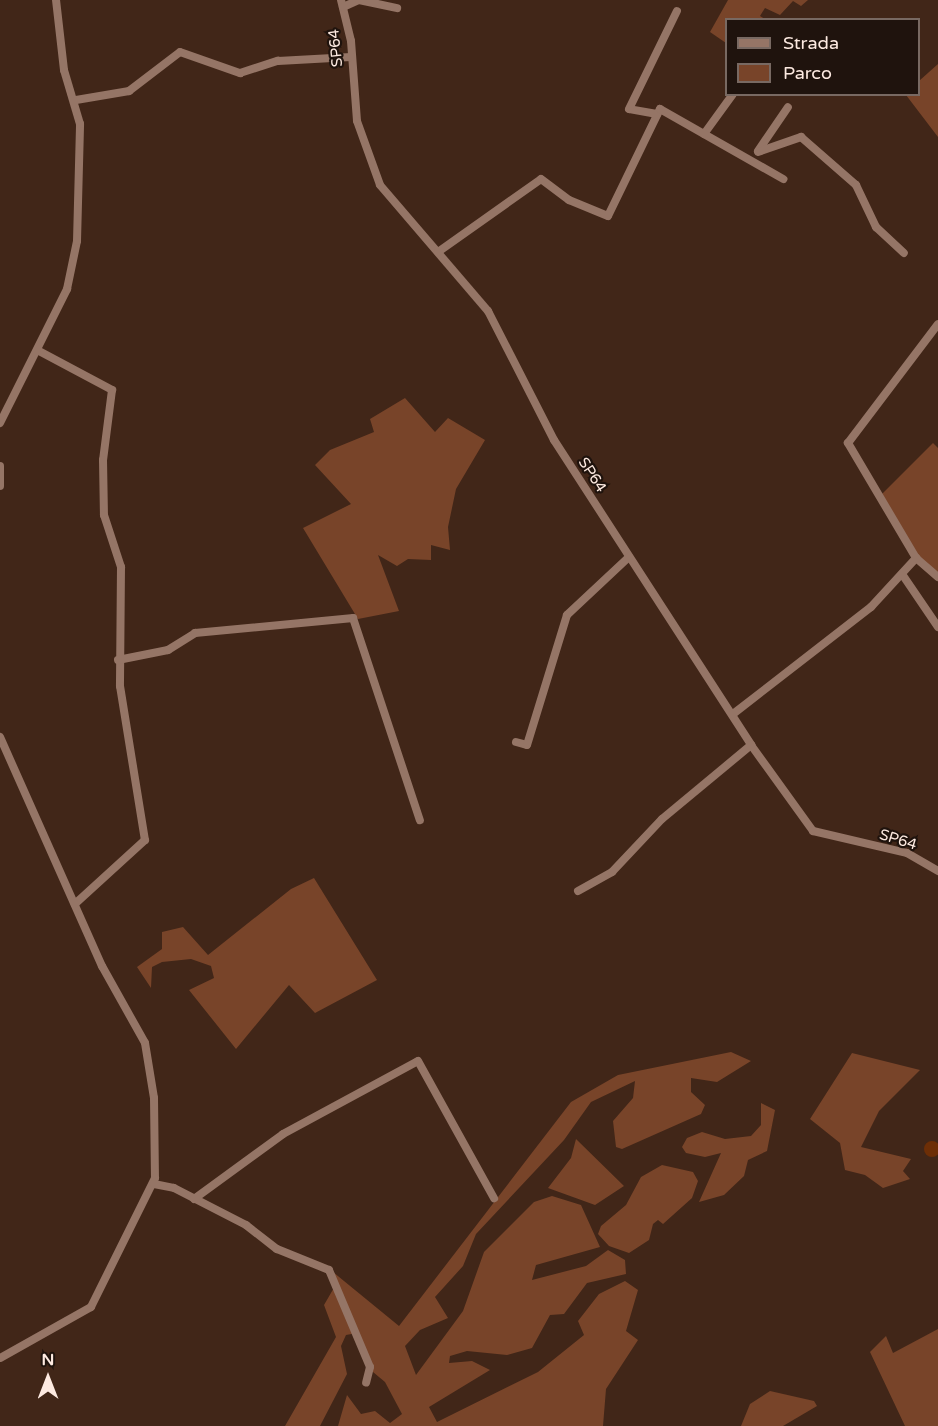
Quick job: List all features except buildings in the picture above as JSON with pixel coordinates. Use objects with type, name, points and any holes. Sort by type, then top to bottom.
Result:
[{"type":"street","points":[[0,423],[39,351],[67,289],[77,241],[82,151],[76,100],[64,70],[56,0]]},
{"type":"street","points":[[342,3],[359,0],[397,8]]},
{"type":"street","name":"SP64","points":[[342,3],[351,57],[357,121],[380,185],[488,311],[554,440],[751,745],[813,831],[906,853],[938,871]]},
{"type":"street","points":[[657,114],[629,109],[677,11]]},
{"type":"street","points":[[76,100],[129,92],[180,52],[245,74],[278,61],[351,57]]},
{"type":"street","points":[[704,134],[732,96]]},
{"type":"street","points":[[751,161],[788,107]]},
{"type":"street","points":[[438,252],[541,179],[569,200],[608,216],[660,109],[783,179]]},
{"type":"street","points":[[758,152],[801,137],[856,185],[879,231],[904,253]]},
{"type":"street","points":[[938,324],[848,442],[916,558],[938,577]]},
{"type":"street","points":[[39,351],[112,390],[102,482],[106,529],[122,578],[118,660],[145,840],[75,904]]},
{"type":"street","points":[[0,466],[0,486]]},
{"type":"street","points":[[516,742],[527,745],[567,615],[629,557]]},
{"type":"street","points":[[733,714],[871,607],[916,558]]},
{"type":"street","points":[[902,574],[938,627]]},
{"type":"street","points":[[118,660],[168,650],[195,633],[353,618],[420,820]]},
{"type":"street","points":[[0,737],[75,904],[145,1043],[154,1098],[154,1184],[91,1306],[0,1359]]},
{"type":"street","points":[[578,891],[612,872],[662,819],[751,745]]},
{"type":"street","points":[[194,1199],[283,1134],[418,1061],[494,1198]]},
{"type":"street","points":[[154,1184],[194,1199],[246,1225],[277,1249],[329,1270],[370,1367],[366,1383]]},
{"type":"green space","points":[[728,0],[808,0],[801,6],[793,1],[780,15],[765,8],[760,16],[763,18],[725,18],[725,42],[710,32]]},
{"type":"green space","points":[[938,64],[938,137],[907,96],[920,96],[920,80]]},
{"type":"green space","points":[[405,398],[435,432],[448,418],[485,440],[456,489],[448,527],[450,550],[431,545],[431,560],[408,559],[397,566],[378,555],[399,611],[358,619],[303,528],[351,504],[315,465],[330,450],[374,432],[370,419]]},
{"type":"green space","points":[[933,443],[938,448],[938,574],[917,556],[882,494]]},
{"type":"green space","points":[[314,878],[377,980],[315,1013],[289,985],[236,1049],[189,990],[214,978],[211,966],[191,959],[162,962],[152,967],[151,988],[137,967],[162,949],[162,932],[183,927],[208,955],[291,889]]},
{"type":"green space","points":[[731,1052],[751,1061],[717,1082],[691,1078],[691,1092],[705,1105],[701,1114],[622,1149],[616,1147],[613,1121],[633,1098],[635,1081],[591,1102],[564,1140],[476,1234],[463,1266],[435,1297],[448,1318],[420,1330],[405,1346],[416,1375],[463,1311],[484,1252],[534,1202],[552,1196],[581,1205],[600,1247],[536,1265],[532,1280],[586,1266],[608,1250],[625,1260],[626,1274],[587,1283],[564,1314],[550,1315],[532,1348],[507,1355],[467,1351],[450,1356],[449,1363],[472,1361],[490,1370],[429,1407],[437,1422],[538,1372],[584,1335],[578,1321],[599,1294],[625,1281],[638,1290],[626,1331],[638,1340],[606,1389],[603,1426],[338,1426],[347,1395],[361,1414],[375,1411],[390,1423],[402,1414],[385,1382],[373,1372],[357,1333],[346,1335],[341,1346],[347,1374],[320,1426],[285,1426],[336,1337],[324,1305],[335,1286],[333,1272],[399,1326],[571,1102],[618,1075]]},
{"type":"green space","points":[[852,1053],[920,1070],[879,1111],[861,1147],[911,1159],[903,1171],[910,1179],[883,1188],[865,1175],[845,1170],[840,1143],[810,1119]]},
{"type":"green space","points":[[761,1103],[775,1110],[767,1151],[748,1160],[744,1176],[724,1195],[699,1202],[721,1153],[705,1157],[686,1153],[682,1147],[687,1138],[702,1132],[725,1139],[751,1136],[761,1125]]},
{"type":"green space","points":[[576,1139],[624,1186],[595,1205],[548,1188],[571,1158]]},
{"type":"green space","points":[[662,1165],[693,1172],[698,1181],[692,1198],[663,1224],[658,1220],[653,1224],[649,1240],[629,1253],[609,1246],[598,1234],[601,1226],[626,1205],[641,1177]]},
{"type":"green space","points":[[938,1329],[938,1426],[905,1426],[870,1352],[886,1336],[893,1353]]},
{"type":"green space","points":[[770,1391],[814,1401],[817,1406],[783,1426],[741,1426],[750,1404]]},
{"type":"shaded area","points":[[932,1141],[938,1143],[938,1155],[932,1157],[926,1155],[924,1149],[926,1143]]}]
